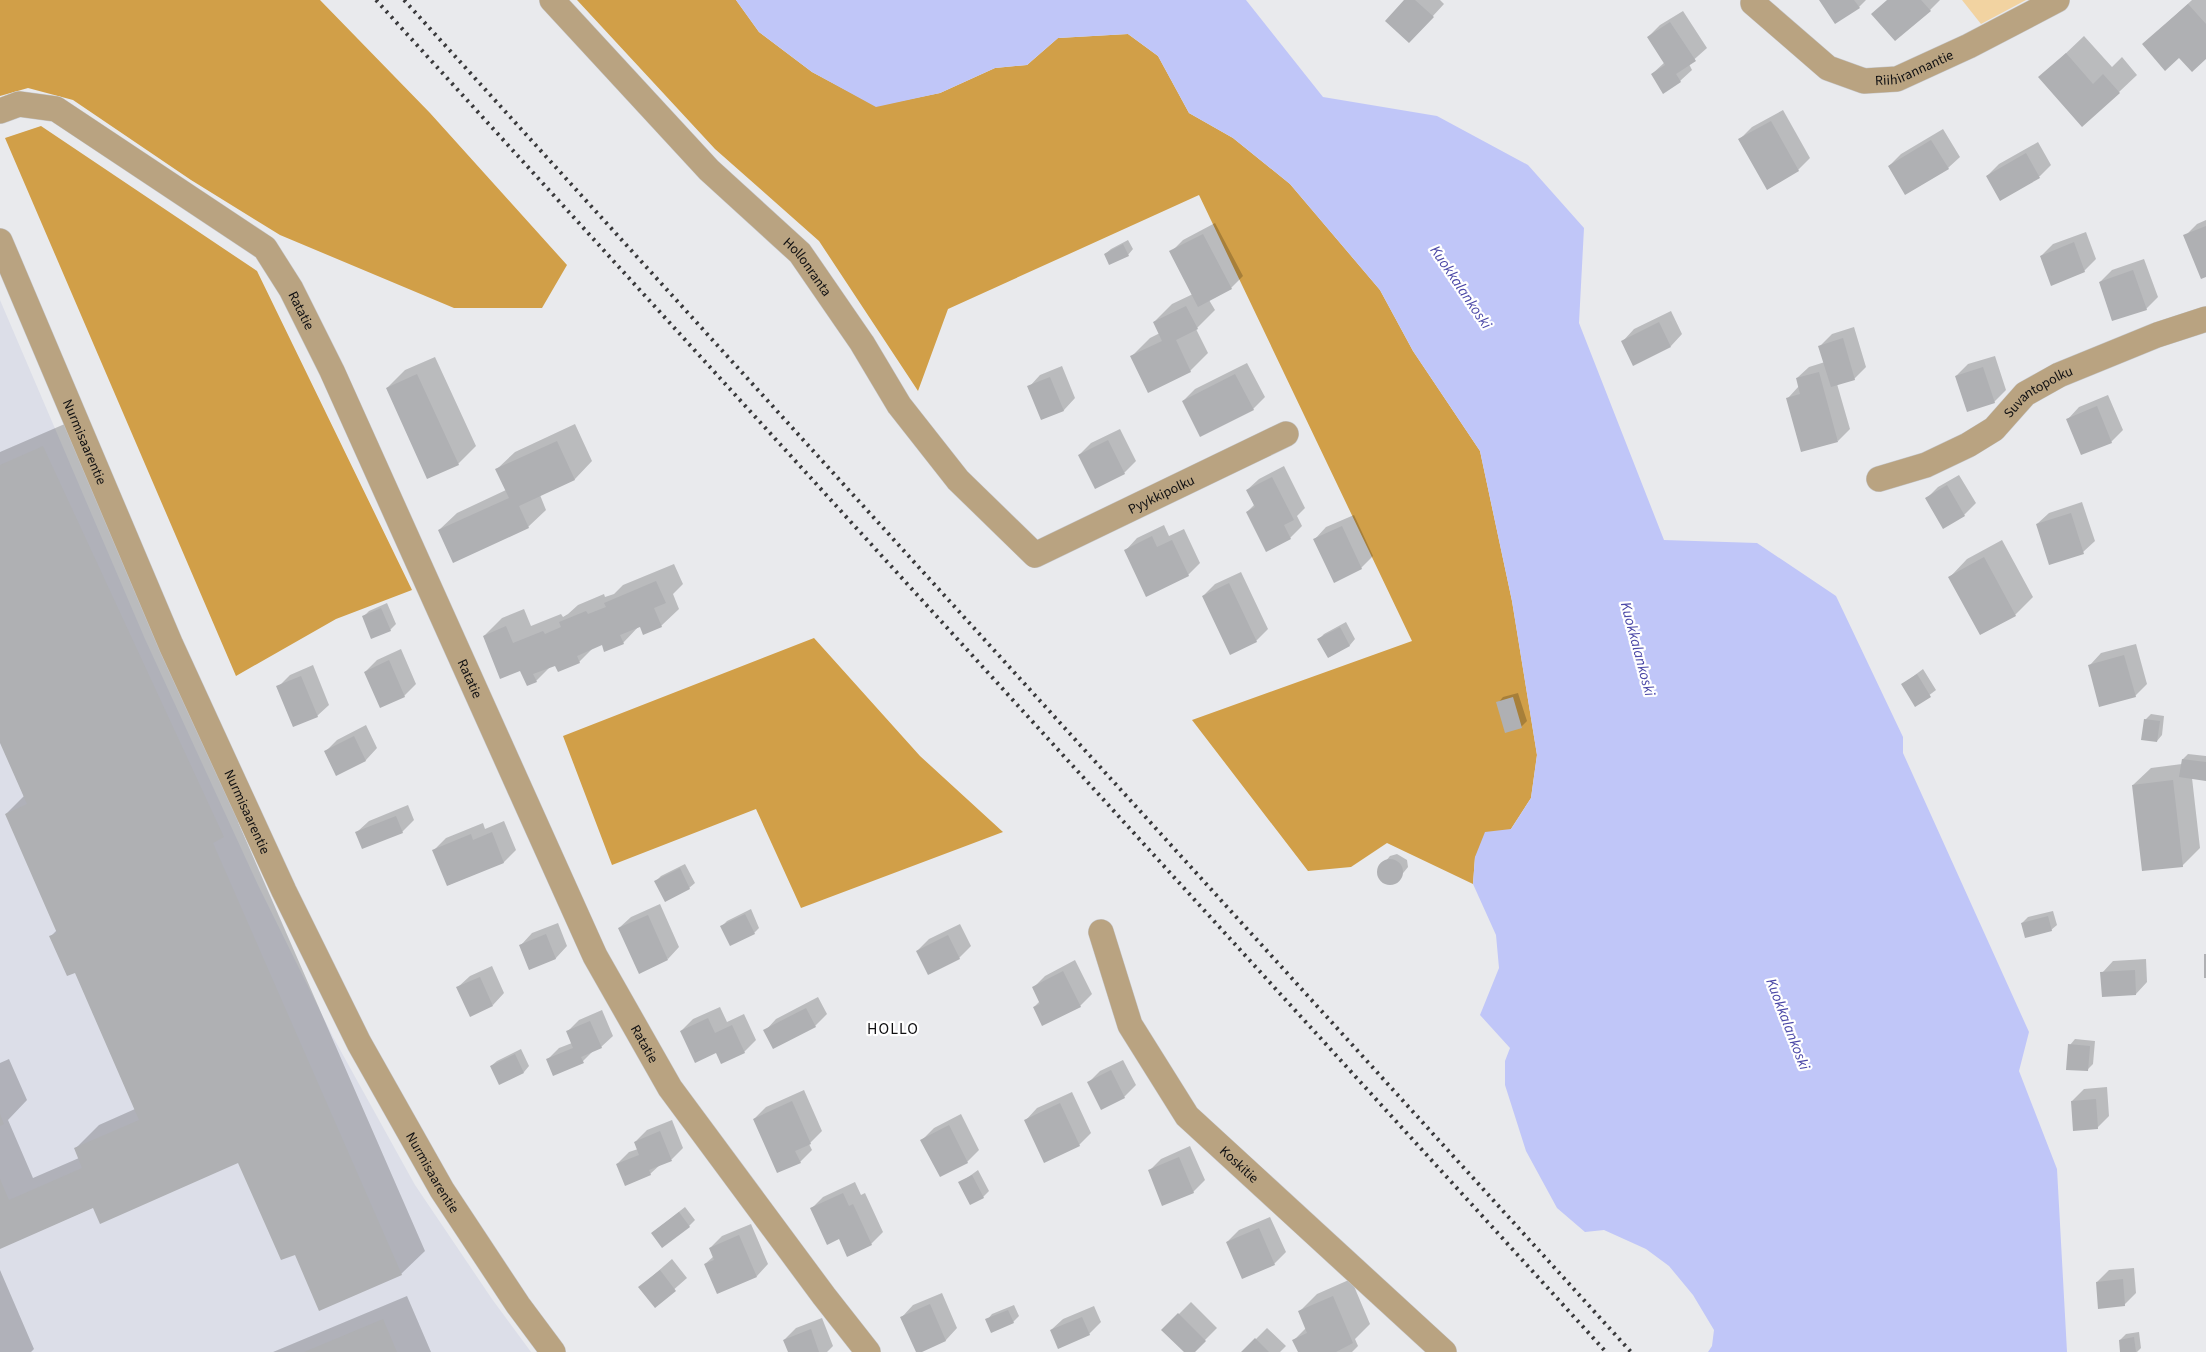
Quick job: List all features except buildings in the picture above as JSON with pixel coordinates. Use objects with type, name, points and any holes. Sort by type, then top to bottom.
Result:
[{"type":"street","name":"Hollonranta","points":[[552,0],[710,170],[800,252],[862,343],[899,405],[958,480],[1035,555]]},
{"type":"street","name":"Riihirannantie","points":[[1753,3],[1828,68],[1864,81],[1897,79],[1969,46],[2057,0]]},
{"type":"street","name":"Ratatie","points":[[0,111],[19,104],[56,110],[264,248],[291,289],[332,371],[595,956],[670,1088],[824,1296],[868,1352]]},
{"type":"street","name":"Nurmisaarentie","points":[[0,241],[171,645],[284,891],[359,1043],[442,1190],[518,1305],[553,1352]]},
{"type":"street","name":"Suvantopolku","points":[[1880,479],[1926,465],[1968,445],[1994,429],[2025,394],[2058,375],[2157,335],[2206,319]]},
{"type":"street","name":"Pyykkipolku","points":[[1035,555],[1286,434]]},
{"type":"street","name":"Koskitie","points":[[1101,932],[1130,1025],[1188,1116],[1444,1352]]},
{"type":"shaded area","points":[[0,0],[320,0],[430,113],[567,265],[542,308],[454,308],[280,235],[191,180],[73,100],[28,88],[0,96]]},
{"type":"shaded area","points":[[577,0],[736,0],[759,32],[812,72],[876,106],[940,93],[995,68],[1027,65],[1058,38],[1128,34],[1158,56],[1189,113],[1233,138],[1290,184],[1380,290],[1413,351],[1480,451],[1512,601],[1537,755],[1531,798],[1511,829],[1475,857],[1473,884],[1387,843],[1351,867],[1308,871],[1192,720],[1412,641],[1199,195],[948,309],[918,391],[819,241],[715,149]]},
{"type":"shaded area","points":[[1962,0],[2026,0],[1981,24]]},
{"type":"shaded area","points":[[41,126],[257,271],[412,590],[336,619],[236,676],[5,138]]},
{"type":"shaded area","points":[[0,300],[145,639],[258,885],[333,1037],[415,1185],[492,1299],[531,1352],[0,1352]]},
{"type":"shaded area","points":[[814,638],[920,756],[1003,832],[801,908],[756,809],[612,865],[563,736]]},
{"type":"water","name":"Kuokkalankoski","points":[[736,0],[1246,0],[1323,97],[1437,116],[1528,165],[1584,228],[1579,323],[1664,540],[1757,543],[1836,596],[1903,737],[1903,753],[2029,1032],[2019,1071],[2057,1169],[2067,1352],[1708,1352],[1712,1346],[1714,1330],[1693,1295],[1669,1266],[1646,1249],[1604,1230],[1585,1232],[1557,1208],[1526,1151],[1505,1085],[1505,1061],[1510,1048],[1480,1015],[1499,968],[1496,935],[1473,884],[1475,857],[1485,832],[1511,829],[1531,798],[1537,755],[1512,601],[1480,451],[1413,351],[1380,290],[1290,184],[1233,138],[1189,113],[1158,56],[1128,34],[1058,38],[1027,65],[995,68],[940,93],[876,107],[812,72],[759,32]]},
{"type":"railway","points":[[376,0],[1606,1352]]},
{"type":"railway","points":[[404,0],[1631,1352]]},
{"type":"district","name":"HOLLO","points":[[893,1028]]}]
